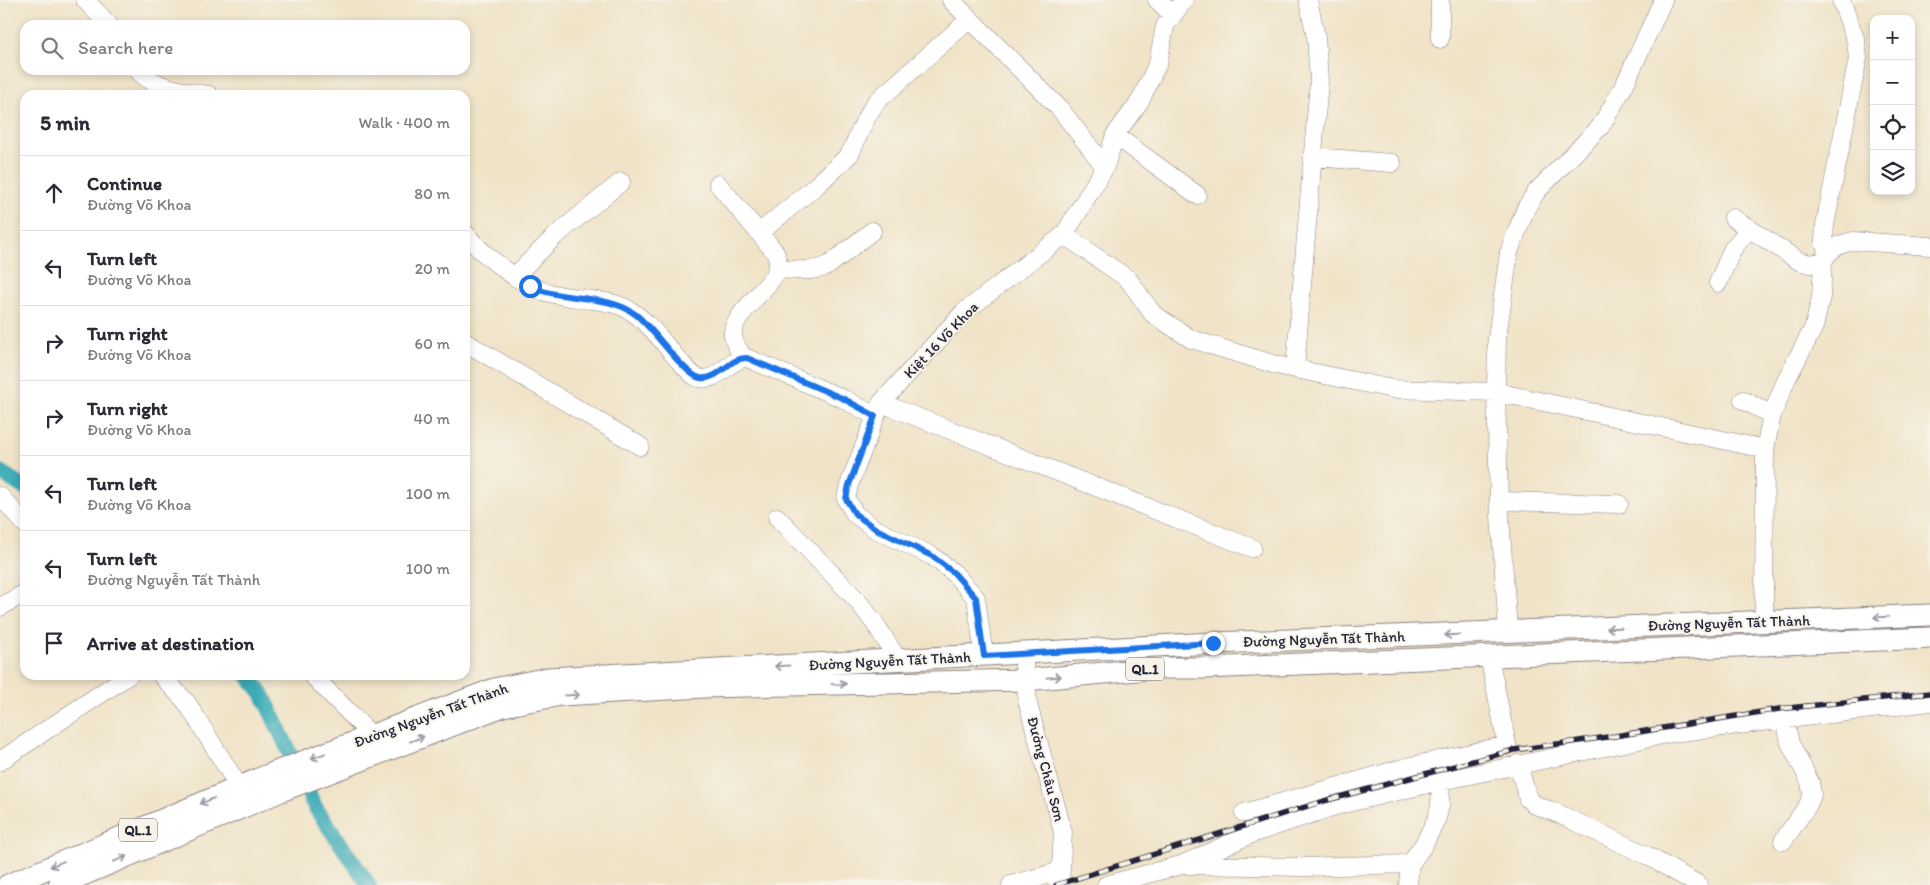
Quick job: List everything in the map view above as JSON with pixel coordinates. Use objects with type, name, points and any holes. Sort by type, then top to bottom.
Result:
[{"type":"main road","name":"Đường Nguyễn Tất Thành","points":[[59,885],[281,791],[369,744],[494,689],[548,678],[1213,643],[1930,615]]},
{"type":"main road","name":"Đường Nguyễn Tất Thành","points":[[8,885],[268,775],[503,706],[561,695],[704,687],[1025,680],[1160,668],[1930,638]]},
{"type":"street","points":[[85,0],[104,20]]},
{"type":"street","points":[[951,0],[964,25],[1060,109],[1104,168]]},
{"type":"street","points":[[1157,0],[1173,15]]},
{"type":"street","points":[[1184,0],[1165,26],[1158,63],[1140,101],[1115,135],[1104,168],[1064,235],[1128,280],[1153,314],[1191,339],[1276,365],[1393,389],[1496,392],[1765,449]]},
{"type":"street","points":[[1295,369],[1314,157],[1319,66],[1316,37],[1308,0]]},
{"type":"street","points":[[1440,0],[1440,39]]},
{"type":"street","points":[[1508,632],[1499,501],[1496,392],[1500,302],[1509,252],[1516,229],[1537,191],[1601,126],[1624,86],[1663,0]]},
{"type":"street","points":[[1764,622],[1765,449],[1772,415],[1787,378],[1814,327],[1821,296],[1825,257],[1826,216],[1858,58],[1856,41],[1841,0]]},
{"type":"street","points":[[759,233],[817,186],[850,154],[870,109],[886,92],[964,25]]},
{"type":"street","points":[[143,75],[146,78],[179,90]]},
{"type":"street","points":[[1115,135],[1197,195]]},
{"type":"street","points":[[1314,157],[1392,163]]},
{"type":"street","points":[[515,276],[555,236],[621,182]]},
{"type":"street","points":[[718,184],[775,252],[777,259],[777,269],[743,312],[733,331],[735,343],[743,358]]},
{"type":"street","points":[[1718,283],[1733,248],[1742,238],[1740,223],[1799,261],[1810,264],[1825,257],[1837,246],[1853,242],[1930,246]]},
{"type":"street","points":[[777,269],[813,270],[829,265],[872,231]]},
{"type":"street","name":"Kiệt 16 Võ Khoa","points":[[878,410],[964,312],[1064,235]]},
{"type":"street","points":[[470,238],[480,249],[515,276],[538,290],[606,302],[627,309],[647,324],[697,377],[703,378],[716,375],[743,358],[756,360],[844,399],[1252,548]]},
{"type":"street","points":[[470,345],[640,446]]},
{"type":"street","points":[[1744,400],[1772,415]]},
{"type":"street","points":[[878,410],[849,485],[846,499],[855,514],[876,529],[932,556],[954,573],[976,598],[984,656]]},
{"type":"street","points":[[0,496],[20,518]]},
{"type":"street","points":[[1499,501],[1619,504]]},
{"type":"street","points":[[777,517],[857,600],[876,625],[898,660]]},
{"type":"street","points":[[0,606],[20,596]]},
{"type":"street","name":"Đường Châu Sơn","points":[[1023,654],[1028,704],[1063,832],[1060,878]]},
{"type":"street","points":[[1244,813],[1407,767],[1506,745],[1489,656]]},
{"type":"street","points":[[0,760],[121,680]]},
{"type":"street","points":[[166,680],[187,703],[239,787]]},
{"type":"street","points":[[316,680],[369,744]]},
{"type":"street","points":[[1106,885],[1182,865],[1254,833],[1335,806],[1441,781],[1672,733],[1930,702]]},
{"type":"street","points":[[1783,841],[1808,805],[1812,795],[1810,782],[1790,743],[1785,719]]},
{"type":"street","points":[[1518,764],[1528,799],[1535,805],[1559,814],[1646,855],[1699,885]]},
{"type":"street","points":[[1408,885],[1410,864],[1424,844],[1437,818],[1440,806],[1441,781]]},
{"type":"street","points":[[1182,865],[1303,866],[1410,864]]},
{"type":"street","points":[[1011,885],[1060,878]]},
{"type":"waterway","points":[[0,472],[20,485]]},
{"type":"waterway","points":[[251,680],[262,693],[315,807],[369,885]]},
{"type":"railway","points":[[1056,885],[1324,801],[1514,750],[1615,736],[1779,709],[1930,693]]},
{"type":"route","points":[[530,286],[549,293],[606,302],[627,309],[647,324],[697,377],[703,378],[716,375],[739,358],[747,358],[756,360],[844,399],[875,416],[849,485],[846,499],[855,514],[876,529],[932,556],[954,573],[976,598],[984,656],[1213,643]]}]
